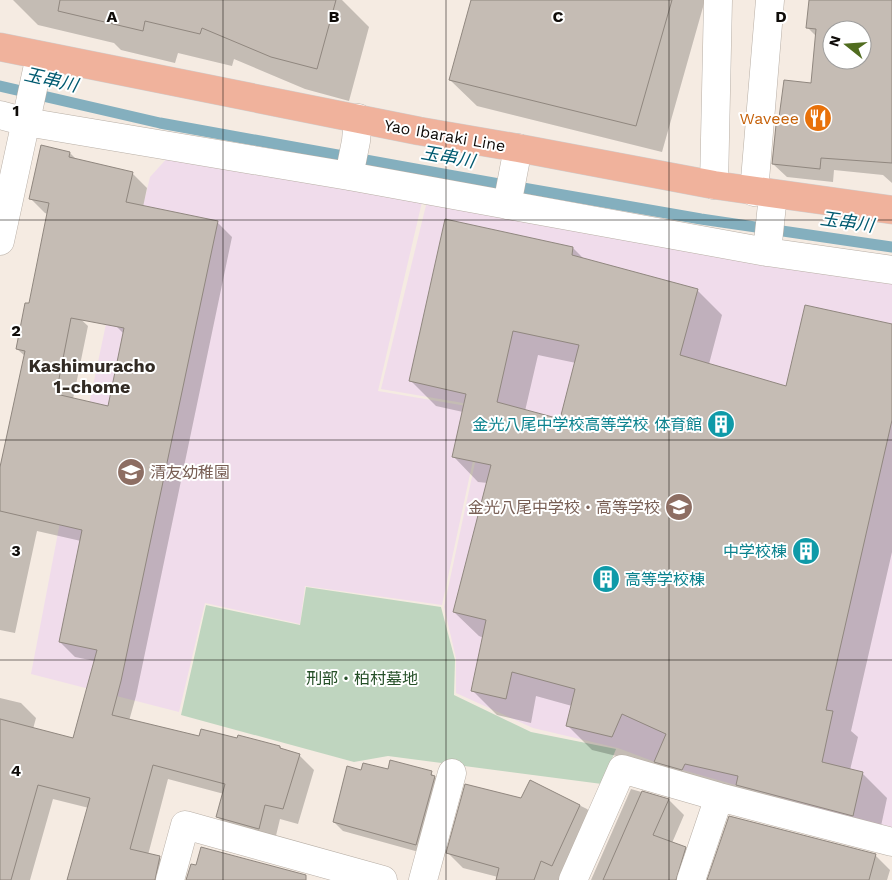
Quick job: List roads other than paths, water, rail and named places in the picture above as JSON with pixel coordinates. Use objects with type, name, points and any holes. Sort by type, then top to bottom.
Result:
[{"type":"main road","name":"Yao Ibaraki Line","points":[[0,47],[38,64],[357,130],[419,131],[516,157],[714,186],[766,200],[892,210]]},
{"type":"street","points":[[714,186],[718,0]]},
{"type":"street","points":[[768,246],[766,200],[770,0]]},
{"type":"street","points":[[0,241],[38,64]]},
{"type":"street","points":[[0,115],[28,113],[892,270]]},
{"type":"street","points":[[350,172],[357,130]]},
{"type":"street","points":[[508,201],[516,157]]},
{"type":"street","points":[[573,880],[622,769],[719,797],[892,842]]},
{"type":"street","points":[[423,880],[452,773]]},
{"type":"street","points":[[691,880],[719,797]]},
{"type":"street","points":[[170,880],[185,825],[383,880]]},
{"type":"waterway","name":"玉串川","points":[[0,86],[160,123],[701,219],[892,247]]},
{"type":"place","name":"Waveee","points":[[818,118]]},
{"type":"place","name":"金光八尾中学校高等学校 体育館","points":[[721,424]]},
{"type":"place","name":"清友幼稚園","points":[[131,472]]},
{"type":"place","name":"金光八尾中学校・高等学校","points":[[679,507]]},
{"type":"place","name":"中学校棟","points":[[806,551]]},
{"type":"place","name":"高等学校棟","points":[[606,579]]},
{"type":"district","name":"Kashimuracho 1-chome","points":[[92,376]]},
{"type":"park label","name":"刑部・柏村墓地","points":[[362,678]]}]
